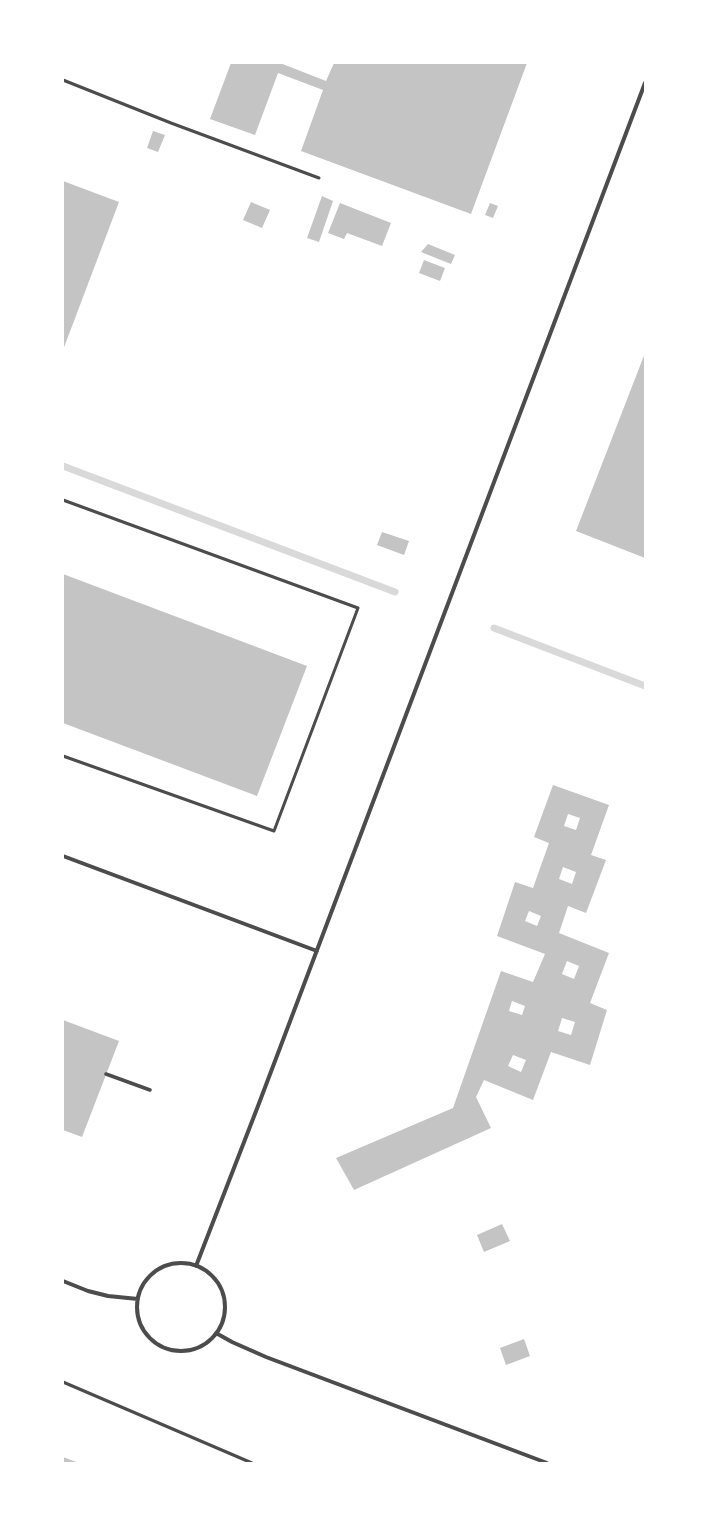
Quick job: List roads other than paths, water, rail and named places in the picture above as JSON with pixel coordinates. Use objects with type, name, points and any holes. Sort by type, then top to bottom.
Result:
[{"type":"street","points":[[196,1266],[317,951],[645,83]]},
{"type":"street","points":[[63,856],[317,951]]},
{"type":"street","points":[[106,1074],[150,1090]]},
{"type":"street","points":[[187,1263],[196,1266],[206,1270],[223,1291],[226,1305],[224,1320],[209,1342],[195,1349],[183,1351],[168,1349],[154,1342],[147,1336],[139,1322],[136,1305],[140,1290],[152,1274],[165,1266],[187,1263]]},
{"type":"street","points":[[63,1281],[88,1291],[108,1296],[138,1299]]},
{"type":"street","points":[[216,1333],[266,1357],[547,1463]]},
{"type":"lane","points":[[63,80],[319,178]]},
{"type":"lane","points":[[63,500],[358,608],[274,831],[63,756]]},
{"type":"lane","points":[[63,1382],[252,1463]]},
{"type":"waterway","points":[[63,466],[395,592]]},
{"type":"waterway","points":[[494,628],[645,686]]}]
